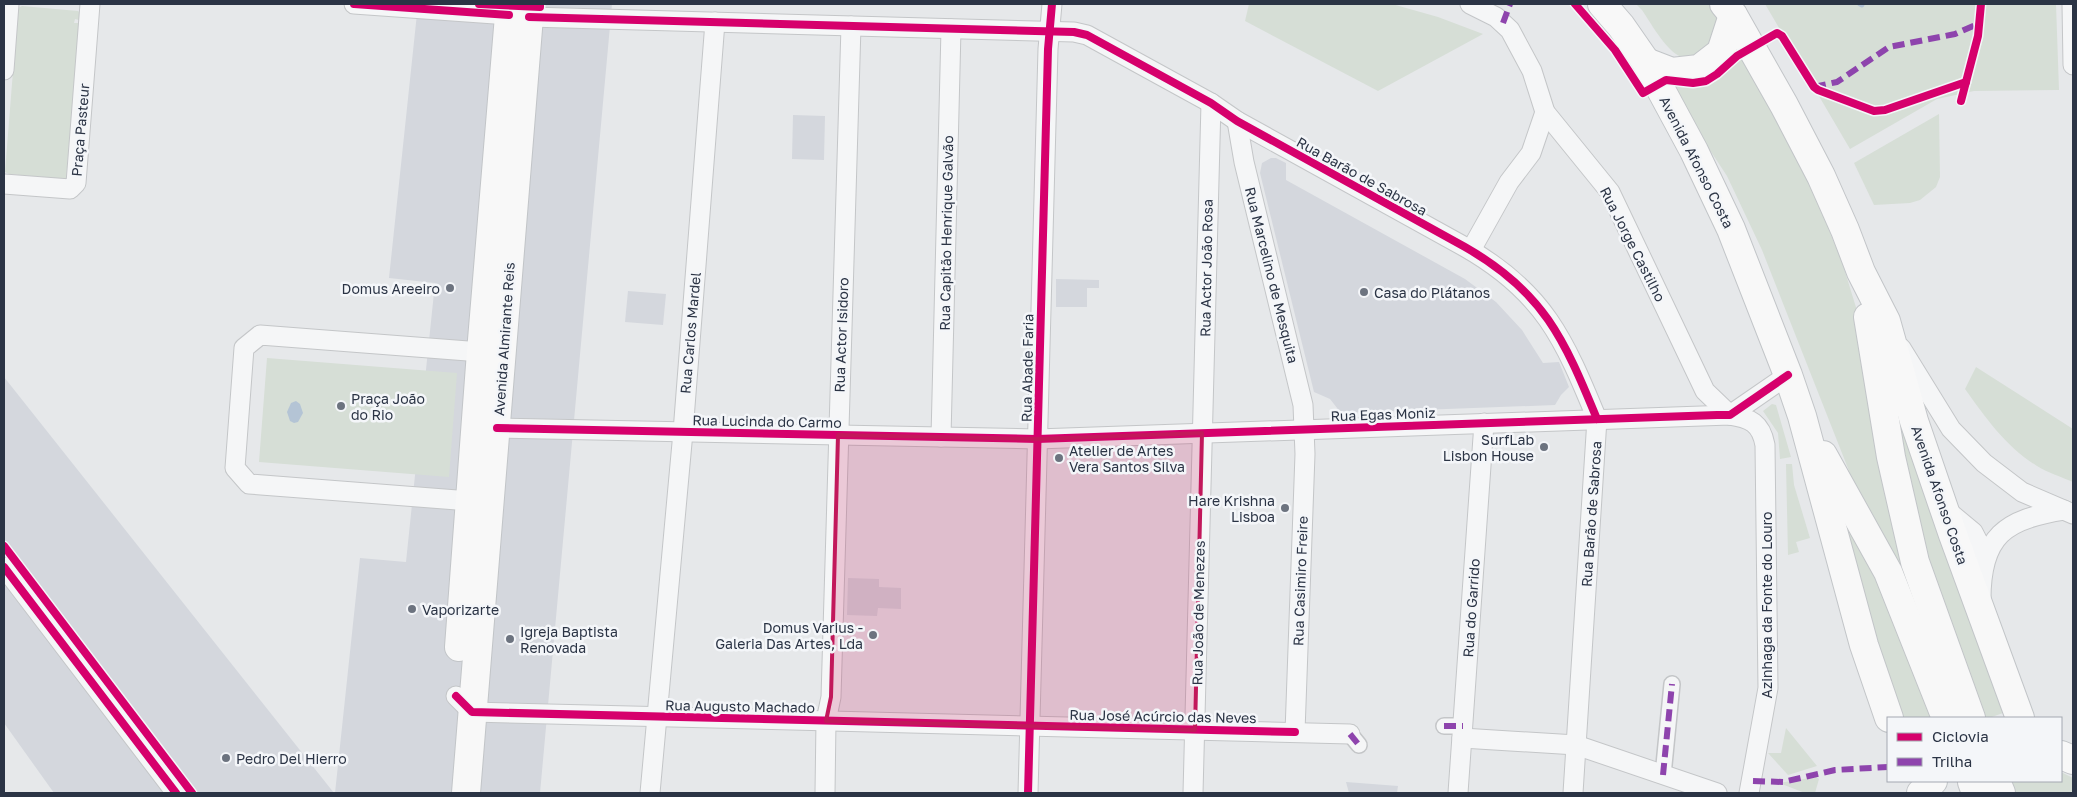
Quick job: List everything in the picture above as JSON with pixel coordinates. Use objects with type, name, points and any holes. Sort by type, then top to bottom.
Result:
[{"type":"main road","name":"Avenida Afonso Costa","points":[[1602,4],[1646,62],[1694,151],[1731,229],[1802,416],[1864,645],[1889,717]]},
{"type":"main road","name":"Avenida Almirante Reis","points":[[466,793],[464,704],[470,501],[486,427],[481,352],[519,10]]},
{"type":"main road","name":"Avenida Almirante Reis","points":[[448,793],[464,704],[519,10]]},
{"type":"main road","name":"Avenida Afonso Costa","points":[[1728,10],[1784,105],[1821,176],[1861,272],[1886,321],[1914,421],[2020,717]]},
{"type":"main road","points":[[1646,62],[1672,72],[1699,68],[1721,52],[1728,10]]},
{"type":"main road","name":"Avenida Afonso Costa","points":[[1861,272],[1891,457],[1915,562],[1971,717]]},
{"type":"main road","name":"Avenida Afonso Costa","points":[[1802,416],[1888,572],[1946,717]]},
{"type":"main road","points":[[1921,793],[1932,782]]},
{"type":"main road","points":[[1981,785],[2001,793]]},
{"type":"street","points":[[4,70],[9,4]]},
{"type":"street","name":"Praça Pasteur","points":[[4,184],[70,188],[76,183],[90,4]]},
{"type":"street","name":"Rua Barão de Sabrosa","points":[[354,4],[519,10],[715,22],[1074,32],[1087,35],[1211,103],[1237,121],[1471,250],[1515,282],[1544,314],[1568,351],[1597,420],[1573,793]]},
{"type":"street","name":"Rua Abade Faria","points":[[1028,793],[1049,32],[1052,4]]},
{"type":"street","name":"Rua Jorge Castilho","points":[[1470,4],[1496,17],[1516,38],[1532,71],[1544,112],[1610,192],[1705,391],[1730,415]]},
{"type":"street","points":[[2072,4],[2073,64]]},
{"type":"street","name":"Rua Carlos Mardel","points":[[650,793],[682,432],[715,22]]},
{"type":"street","name":"Rua Actor Isidoro","points":[[825,793],[826,721],[830,697],[851,26]]},
{"type":"street","name":"Rua Capitão Henrique Galvão","points":[[941,437],[951,29]]},
{"type":"street","name":"Rua Actor João Rosa","points":[[1202,433],[1211,103]]},
{"type":"street","points":[[1531,153],[1544,112]]},
{"type":"street","name":"Rua Marcelino de Mesquita","points":[[1237,121],[1244,162],[1303,405],[1304,429]]},
{"type":"street","points":[[1471,250],[1509,182],[1531,153],[1559,129]]},
{"type":"street","points":[[1886,321],[1951,429],[1984,463],[2016,487],[2068,512]]},
{"type":"street","points":[[470,501],[249,484],[235,468],[244,348],[260,335],[481,352]]},
{"type":"street","points":[[1730,415],[1788,375]]},
{"type":"street","name":"Rua Egas Moniz","points":[[1038,439],[1730,415],[1746,417],[1751,421],[1760,430],[1765,445]]},
{"type":"street","name":"Rua do Garrido","points":[[1458,793],[1484,423]]},
{"type":"street","name":"Rua Lucinda do Carmo","points":[[486,427],[1038,439]]},
{"type":"street","name":"Rua Casimiro Freire","points":[[1295,732],[1304,429]]},
{"type":"street","name":"Rua João de Menezes","points":[[1193,793],[1202,433]]},
{"type":"street","name":"Azinhaga da Fonte do Louro","points":[[1750,793],[1768,688],[1765,445]]},
{"type":"street","points":[[2016,487],[2022,520]]},
{"type":"street","points":[[1944,508],[1973,532],[1986,557]]},
{"type":"street","points":[[1982,612],[1981,577],[1986,557],[2004,529],[2022,520],[2068,512]]},
{"type":"street","points":[[4,567],[176,793]]},
{"type":"street","points":[[1663,775],[1672,684]]},
{"type":"street","name":"Rua Augusto Machado","points":[[464,704],[656,717],[1030,726]]},
{"type":"street","name":"Rua José Acúrcio das Neves","points":[[1030,726],[1295,732],[1355,740]]},
{"type":"street","points":[[1444,726],[1463,732],[1576,745],[1717,793]]},
{"type":"highlighted area","points":[[1202,433],[1195,730],[826,721],[831,697],[838,435],[1037,439]]},
{"type":"shaded area","points":[[418,4],[612,4],[540,793],[335,793],[360,558],[406,562],[435,283],[389,278]]},
{"type":"shaded area","points":[[1249,4],[1392,4],[1438,17],[1483,34],[1378,91],[1245,21]]},
{"type":"shaded area","points":[[1636,4],[1711,4],[1719,20],[1714,43],[1694,56],[1686,58],[1680,56],[1667,46]]},
{"type":"shaded area","points":[[1765,4],[2056,4],[2059,90],[1974,91],[1937,99],[1850,149]]},
{"type":"shaded area","points":[[22,6],[78,11],[80,13],[79,20],[75,19],[74,23],[79,23],[66,179],[9,174],[5,172],[18,8]]},
{"type":"shaded area","points":[[1741,46],[1803,165],[1843,265],[1862,327],[1925,635],[1851,476],[1762,250],[1727,176],[1663,79],[1685,86],[1702,83],[1717,73]]},
{"type":"shaded area","points":[[1939,114],[1940,177],[1936,187],[1920,200],[1910,203],[1874,205],[1854,163]]},
{"type":"shaded area","points":[[793,115],[825,116],[824,160],[792,159]]},
{"type":"shaded area","points":[[1271,158],[1276,158],[1286,163],[1286,180],[1465,279],[1496,302],[1522,330],[1543,363],[1559,362],[1569,387],[1555,405],[1341,413],[1330,399],[1314,392],[1260,173],[1262,163]]},
{"type":"shaded area","points":[[1056,279],[1099,280],[1099,288],[1087,288],[1087,307],[1056,307]]},
{"type":"shaded area","points":[[628,291],[666,294],[663,325],[625,322]]},
{"type":"shaded area","points":[[267,358],[457,373],[449,477],[259,462]]},
{"type":"shaded area","points":[[1976,367],[2073,429],[2073,482],[2050,473],[2026,459],[1997,431],[1965,389]]},
{"type":"shaded area","points":[[4,377],[334,793],[54,793],[4,723]]},
{"type":"shaded area","points":[[1772,404],[1776,405],[1791,457],[1780,459],[1778,433],[1763,411]]},
{"type":"shaded area","points":[[1902,431],[2005,701],[1999,702],[2003,713],[1992,717],[1982,717],[1933,584],[1899,432]]},
{"type":"shaded area","points":[[1786,464],[1792,464],[1794,485],[1810,538],[1796,542],[1799,552],[1788,555]]},
{"type":"shaded area","points":[[1827,484],[1877,581],[1933,717],[1899,717]]},
{"type":"shaded area","points":[[848,578],[879,579],[879,587],[901,588],[901,609],[878,608],[877,616],[847,615]]},
{"type":"shaded area","points":[[1786,728],[1817,766],[1788,775],[1768,753],[1781,753]]},
{"type":"shaded area","points":[[2062,772],[2073,778],[2073,793],[2011,793],[2006,782],[2062,782]]},
{"type":"shaded area","points":[[1816,777],[1819,779],[1815,793],[1805,793],[1779,783]]},
{"type":"shaded area","points":[[1346,782],[1398,786],[1397,793],[1349,793]]},
{"type":"water","points":[[296,401],[300,404],[303,413],[298,422],[294,423],[290,421],[287,412],[291,403]]},
{"type":"marked path","points":[[1503,23],[1510,4]]},
{"type":"marked path","points":[[1814,87],[1837,82],[1889,47],[1955,34],[1980,23]]},
{"type":"marked path","points":[[1663,775],[1672,684]]},
{"type":"marked path","points":[[1444,726],[1463,726]]},
{"type":"marked path","points":[[1350,734],[1359,745]]},
{"type":"marked path","points":[[1753,781],[1783,782],[1835,770],[1887,767]]},
{"type":"cycle path","points":[[354,4],[509,15]]},
{"type":"cycle path","points":[[479,4],[540,7],[540,4]]},
{"type":"cycle path","points":[[1028,793],[1048,49],[1052,4]]},
{"type":"cycle path","points":[[1575,4],[1615,50],[1643,93],[1666,80],[1693,83],[1706,81],[1737,56],[1777,33],[1782,36],[1814,87],[1874,111],[1885,110],[1966,82]]},
{"type":"cycle path","points":[[1961,101],[1978,36],[1981,4]]},
{"type":"cycle path","points":[[529,17],[1074,32],[1087,35],[1211,103],[1237,121],[1465,247],[1492,264],[1533,300],[1548,320],[1562,341],[1574,365],[1597,419]]},
{"type":"cycle path","points":[[497,428],[1037,439],[1730,415],[1788,375]]},
{"type":"cycle path","points":[[4,546],[192,793]]},
{"type":"cycle path","points":[[4,567],[176,793]]},
{"type":"cycle path","points":[[456,696],[472,712],[1295,732]]},
{"type":"place","name":"Domus Areeiro","points":[[450,288]]},
{"type":"place","name":"Casa do Plátanos","points":[[1364,292]]},
{"type":"place","name":"Praça João do Rio","points":[[341,406]]},
{"type":"place","name":"SurfLab Lisbon House","points":[[1544,447]]},
{"type":"place","name":"Atelier de Artes Vera Santos Silva","points":[[1059,458]]},
{"type":"place","name":"Hare Krishna Lisboa","points":[[1285,508]]},
{"type":"place","name":"Vaporizarte","points":[[412,609]]},
{"type":"place","name":"Domus Varius - Galeria Das Artes, Lda","points":[[873,635]]},
{"type":"place","name":"Igreja Baptista Renovada","points":[[510,639]]},
{"type":"place","name":"Pedro Del Hierro","points":[[226,758]]}]
